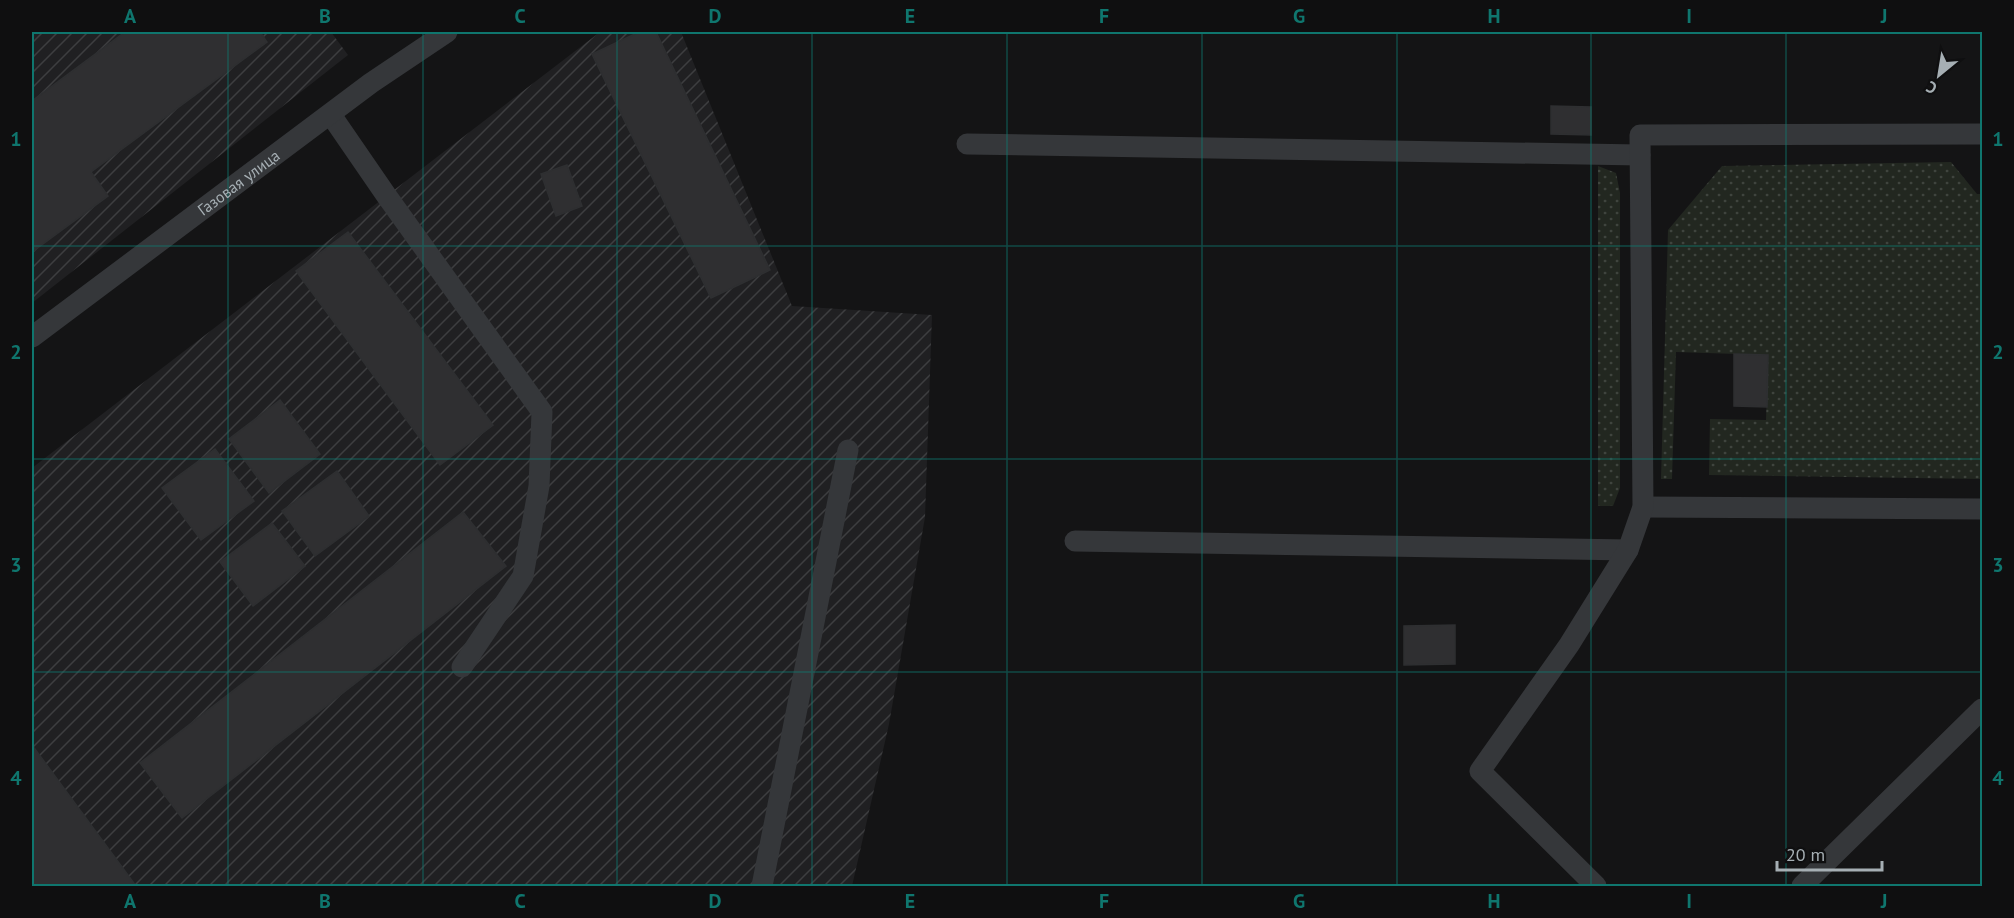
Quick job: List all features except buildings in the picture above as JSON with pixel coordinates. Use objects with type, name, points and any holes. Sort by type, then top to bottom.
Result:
[{"type":"lane","name":"Газовая улица","points":[[32,337],[371,83],[447,32]]},
{"type":"lane","points":[[331,115],[542,412],[539,486],[523,576],[462,667]]},
{"type":"lane","points":[[1596,886],[1480,771],[1569,645],[1628,550],[1643,507],[1640,135],[1983,134]]},
{"type":"lane","points":[[967,144],[1640,155]]},
{"type":"lane","points":[[762,886],[848,450]]},
{"type":"lane","points":[[1643,507],[1983,509]]},
{"type":"lane","points":[[1075,541],[1628,550]]},
{"type":"lane","points":[[1802,886],[1983,709]]},
{"type":"shaded area","points":[[32,32],[331,32],[348,55],[32,303]]},
{"type":"shaded area","points":[[600,32],[681,32],[792,306],[932,315],[925,517],[889,724],[852,886],[32,886],[32,468]]},
{"type":"shaded area","points":[[1951,162],[1977,194],[1982,194],[1982,479],[1709,475],[1710,419],[1766,420],[1768,355],[1676,352],[1672,479],[1661,479],[1668,230],[1722,166]]},
{"type":"shaded area","points":[[1598,166],[1616,173],[1620,193],[1620,488],[1613,506],[1598,506]]}]
